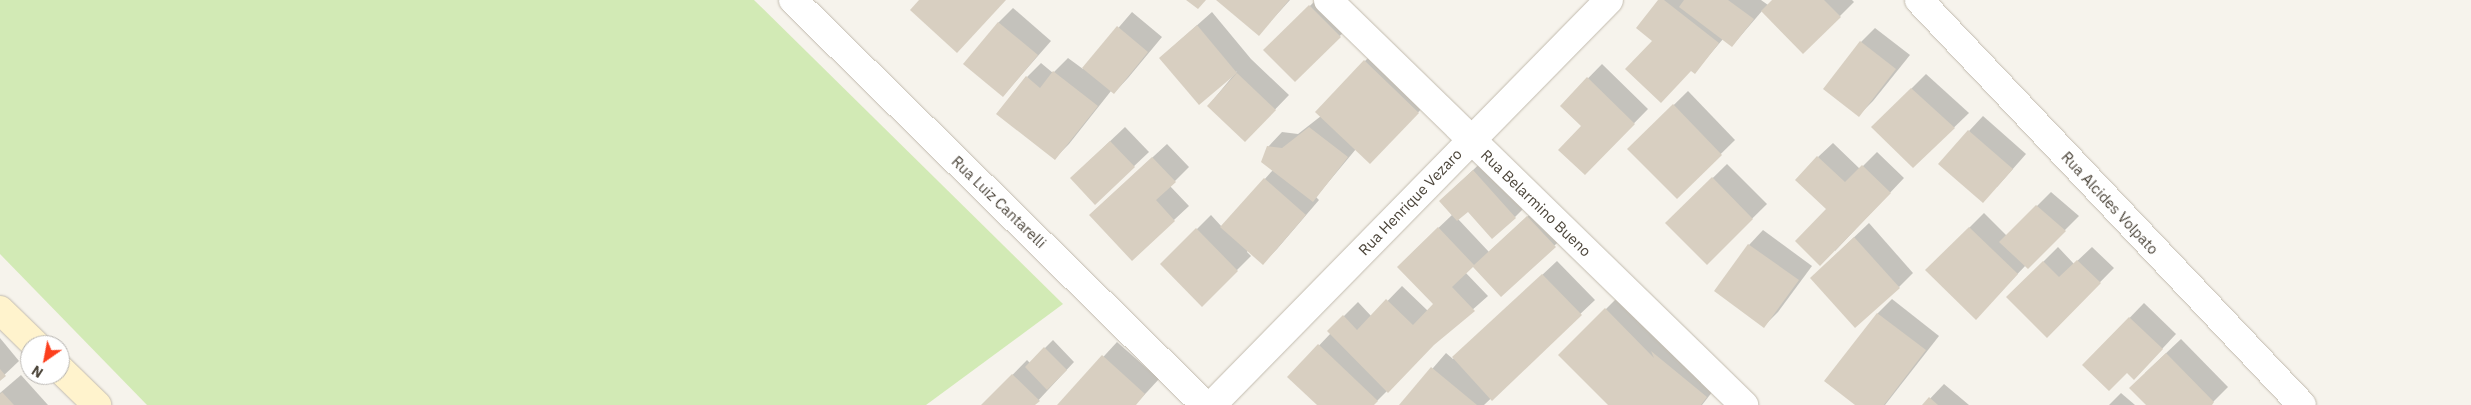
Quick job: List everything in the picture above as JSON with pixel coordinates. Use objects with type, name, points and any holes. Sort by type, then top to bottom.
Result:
[{"type":"street","name":"Rua Luiz Cantarelli","points":[[793,0],[1205,405]]},
{"type":"street","name":"Rua Belarmino Bueno","points":[[1328,0],[1744,405]]},
{"type":"street","name":"Rua Henrique Vezaro","points":[[1212,405],[1609,0]]},
{"type":"street","name":"Rua Alcides Volpato","points":[[1919,0],[2302,405]]},
{"type":"street","points":[[0,310],[26,335]]},
{"type":"street","points":[[70,379],[97,405]]},
{"type":"green space","points":[[0,0],[754,0],[1063,304],[926,405],[147,405],[0,254]]},
{"type":"building","points":[[919,0],[1006,0],[957,53],[910,10]]},
{"type":"building","points":[[1186,0],[1206,0],[1198,9]]},
{"type":"building","points":[[1216,0],[1289,0],[1259,36]]},
{"type":"building","points":[[1658,0],[1664,0],[1719,43],[1695,74],[1691,71],[1661,103],[1625,69],[1652,41],[1636,28]]},
{"type":"building","points":[[1684,0],[1728,0],[1754,19],[1732,47],[1679,7]]},
{"type":"building","points":[[1772,0],[1824,0],[1841,17],[1803,54],[1761,11]]},
{"type":"building","points":[[1309,5],[1341,37],[1295,82],[1263,50]]},
{"type":"building","points":[[998,22],[1038,55],[1003,97],[963,64]]},
{"type":"building","points":[[1197,25],[1237,73],[1199,105],[1159,58]]},
{"type":"building","points":[[1117,26],[1148,52],[1114,94],[1082,68]]},
{"type":"building","points":[[1860,41],[1896,69],[1859,117],[1823,89]]},
{"type":"building","points":[[1364,60],[1419,113],[1370,164],[1315,112]]},
{"type":"building","points":[[1053,71],[1098,106],[1055,160],[996,114],[1026,76],[1040,88]]},
{"type":"building","points":[[1237,73],[1276,110],[1245,142],[1207,106]]},
{"type":"building","points":[[1587,77],[1635,124],[1585,175],[1558,150],[1581,126],[1560,106]]},
{"type":"building","points":[[1911,88],[1955,128],[1913,168],[1871,127]]},
{"type":"building","points":[[1673,104],[1722,155],[1677,199],[1627,149]]},
{"type":"building","points":[[1309,127],[1348,157],[1313,202],[1261,162],[1267,146],[1282,148]]},
{"type":"building","points":[[1968,130],[2013,169],[1983,203],[1938,164]]},
{"type":"building","points":[[1110,141],[1135,167],[1095,205],[1070,178]]},
{"type":"building","points":[[1817,156],[1845,182],[1862,165],[1891,193],[1820,266],[1795,241],[1826,209],[1795,180]]},
{"type":"building","points":[[1152,157],[1176,182],[1156,200],[1175,221],[1132,261],[1089,215]]},
{"type":"building","points":[[1473,170],[1516,218],[1492,239],[1468,212],[1457,221],[1439,201]]},
{"type":"building","points":[[1712,177],[1753,219],[1707,265],[1665,223]]},
{"type":"building","points":[[1264,178],[1306,215],[1263,265],[1220,227]]},
{"type":"building","points":[[2036,205],[2066,231],[2028,269],[1999,242]]},
{"type":"building","points":[[1527,216],[1556,247],[1501,297],[1473,267],[1452,287],[1475,311],[1434,345],[1388,393],[1327,331],[1343,315],[1357,330],[1386,299],[1413,325],[1433,304],[1397,267],[1438,227],[1474,265]]},
{"type":"building","points":[[1969,227],[2018,274],[1976,320],[1925,270]]},
{"type":"building","points":[[1196,228],[1238,271],[1202,307],[1160,264]]},
{"type":"building","points":[[1854,237],[1900,288],[1855,328],[1810,278]]},
{"type":"building","points":[[1748,244],[1799,280],[1764,328],[1714,291]]},
{"type":"building","points":[[2077,260],[2101,283],[2047,338],[2006,297],[2043,261],[2059,277]]},
{"type":"building","points":[[1542,274],[1582,315],[1492,401],[1452,357]]},
{"type":"building","points":[[1605,308],[1654,358],[1651,351],[1707,397],[1701,405],[1608,405],[1558,355]]},
{"type":"building","points":[[1877,313],[1926,350],[1884,405],[1855,405],[1824,381]]},
{"type":"building","points":[[2129,317],[2163,349],[2134,380],[2127,373],[2109,391],[2082,365]]},
{"type":"building","points":[[1318,344],[1378,401],[1374,405],[1317,405],[1287,377]]},
{"type":"building","points":[[1044,347],[1067,370],[1047,390],[1025,367]]},
{"type":"building","points":[[2166,353],[2214,402],[2212,405],[2146,405],[2129,388]]},
{"type":"building","points":[[1102,355],[1145,394],[1136,405],[1057,405]]},
{"type":"building","points":[[1431,367],[1477,405],[1399,405]]},
{"type":"building","points":[[0,369],[6,376],[0,381]]},
{"type":"building","points":[[1012,374],[1040,401],[1035,405],[981,405]]},
{"type":"building","points":[[2,392],[14,405],[0,405],[0,394]]},
{"type":"building","points":[[1929,397],[1938,405],[1922,405]]}]
